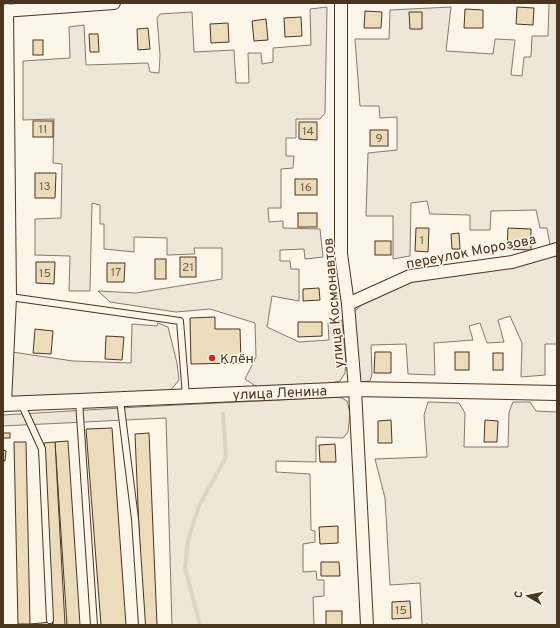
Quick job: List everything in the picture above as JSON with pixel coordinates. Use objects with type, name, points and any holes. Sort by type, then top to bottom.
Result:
[{"type":"street","points":[[4,404],[10,297],[5,11],[114,3]]},
{"type":"street","name":"улица Космонавтов","points":[[341,3],[341,254],[348,304],[355,389],[367,625]]},
{"type":"street","name":"переулок Морозова","points":[[348,304],[410,276],[512,262],[557,249]]},
{"type":"street","name":"улица Ленина","points":[[4,404],[355,389],[557,393]]},
{"type":"lane","points":[[10,297],[180,322],[186,396]]},
{"type":"lane","points":[[120,399],[135,519],[142,625]]},
{"type":"lane","points":[[80,401],[94,625]]},
{"type":"lane","points":[[21,403],[42,450],[50,620]]},
{"type":"shaded area","points":[[549,3],[557,3],[557,243],[550,245],[547,228],[540,228],[536,210],[491,211],[490,230],[470,230],[470,215],[430,214],[427,201],[411,203],[410,256],[393,259],[393,216],[366,216],[368,153],[397,150],[397,117],[380,118],[379,106],[360,106],[355,39],[389,39],[390,10],[451,7],[446,51],[493,54],[495,39],[515,40],[511,75],[522,76],[524,57],[531,57],[532,36],[548,36]]},
{"type":"shaded area","points":[[327,7],[325,113],[320,119],[296,119],[296,138],[286,138],[286,156],[294,156],[293,168],[281,169],[281,208],[268,208],[269,222],[283,221],[283,228],[320,229],[323,257],[305,259],[304,249],[280,250],[280,261],[290,261],[291,269],[299,269],[299,301],[272,296],[267,327],[299,342],[329,340],[328,323],[342,320],[346,362],[345,373],[340,381],[327,384],[257,387],[245,379],[256,357],[255,323],[210,309],[176,312],[110,302],[98,291],[136,293],[222,279],[222,248],[194,248],[195,254],[167,255],[167,238],[134,237],[134,252],[104,249],[104,224],[100,224],[100,205],[92,203],[90,291],[69,291],[70,256],[35,255],[35,219],[61,218],[62,164],[53,163],[54,119],[23,120],[23,61],[70,58],[69,27],[84,25],[86,65],[148,63],[150,72],[159,73],[160,55],[157,18],[160,14],[192,12],[194,52],[234,50],[236,83],[249,83],[248,53],[261,53],[262,64],[273,62],[273,48],[311,45],[310,9]]},
{"type":"shaded area","points":[[557,256],[557,344],[545,344],[545,375],[521,377],[522,343],[510,316],[498,320],[504,342],[487,343],[480,323],[469,326],[473,340],[434,343],[435,375],[408,374],[406,344],[371,345],[372,374],[370,381],[359,382],[354,312],[370,297],[413,281]]},
{"type":"shaded area","points":[[158,323],[168,327],[177,363],[179,380],[170,391],[10,398],[12,352],[73,361],[131,363],[132,324],[157,326]]},
{"type":"shaded area","points":[[340,397],[347,401],[350,413],[348,432],[343,438],[316,437],[316,462],[276,461],[276,472],[310,474],[311,530],[315,531],[315,542],[303,544],[303,572],[316,571],[317,580],[324,580],[324,596],[313,597],[314,625],[172,625],[166,418],[3,426],[3,415]]},
{"type":"shaded area","points":[[428,402],[459,403],[465,413],[464,447],[508,447],[509,412],[513,402],[530,402],[536,411],[557,412],[557,625],[422,625],[420,583],[390,585],[385,498],[375,459],[427,457],[424,415]]},
{"type":"building","points":[[517,7],[534,8],[533,25],[516,24]]},
{"type":"building","points":[[465,9],[483,10],[483,28],[464,28]]},
{"type":"building","points":[[365,11],[382,12],[381,28],[364,28]]},
{"type":"building","points":[[409,12],[422,12],[422,29],[410,29]]},
{"type":"building","points":[[301,17],[302,36],[285,37],[284,18]]},
{"type":"building","points":[[266,19],[268,40],[254,41],[252,21]]},
{"type":"building","points":[[228,23],[229,42],[211,43],[210,24]]},
{"type":"building","points":[[148,28],[150,49],[138,50],[137,29]]},
{"type":"building","points":[[89,34],[98,34],[99,52],[90,52]]},
{"type":"building","points":[[33,40],[43,40],[43,55],[33,55]]},
{"type":"building","points":[[33,121],[53,121],[53,137],[33,137]]},
{"type":"building","points":[[299,122],[317,122],[317,140],[299,139]]},
{"type":"building","points":[[370,130],[388,130],[388,146],[370,146]]},
{"type":"building","points":[[35,173],[56,173],[55,198],[35,198]]},
{"type":"building","points":[[295,179],[317,179],[317,195],[295,195]]},
{"type":"building","points":[[298,213],[317,213],[317,227],[298,227]]},
{"type":"building","points":[[416,228],[429,228],[428,252],[415,251]]},
{"type":"building","points":[[508,228],[531,229],[531,250],[507,249]]},
{"type":"building","points":[[459,233],[460,249],[452,249],[451,234]]},
{"type":"building","points":[[375,241],[391,241],[391,255],[375,255]]},
{"type":"building","points":[[180,257],[196,257],[196,277],[180,277]]},
{"type":"building","points":[[155,259],[166,259],[166,279],[155,279]]},
{"type":"building","points":[[36,262],[55,262],[54,284],[36,283]]},
{"type":"building","points":[[107,263],[125,263],[124,282],[107,282]]},
{"type":"building","points":[[319,288],[320,300],[303,301],[303,289]]},
{"type":"building","points":[[215,317],[215,329],[240,329],[241,363],[191,364],[190,318]]},
{"type":"building","points":[[298,322],[322,322],[322,336],[298,337]]},
{"type":"building","points":[[35,329],[53,331],[51,354],[33,353]]},
{"type":"building","points":[[106,336],[124,337],[122,360],[105,359]]},
{"type":"building","points":[[375,352],[391,352],[391,373],[374,373]]},
{"type":"building","points":[[455,352],[469,352],[469,370],[455,370]]},
{"type":"building","points":[[493,353],[503,353],[503,370],[493,370]]},
{"type":"building","points":[[391,420],[392,443],[378,443],[378,421]]},
{"type":"building","points":[[485,420],[498,421],[497,442],[484,442]]},
{"type":"building","points":[[112,428],[126,625],[101,625],[86,429]]},
{"type":"building","points":[[3,433],[10,433],[10,438],[3,438]]},
{"type":"building","points":[[149,433],[157,625],[143,625],[135,434]]},
{"type":"building","points":[[68,441],[80,625],[67,625],[55,442]]},
{"type":"building","points":[[14,442],[26,442],[30,624],[18,624]]},
{"type":"building","points":[[55,442],[65,625],[53,625],[44,443]]},
{"type":"building","points":[[335,444],[336,462],[320,462],[319,445]]},
{"type":"building","points":[[3,450],[6,451],[5,461],[3,461]]},
{"type":"building","points":[[338,526],[338,543],[320,544],[319,527]]},
{"type":"building","points":[[321,562],[339,562],[340,576],[321,576]]},
{"type":"building","points":[[410,601],[411,618],[392,619],[392,602]]},
{"type":"building","points":[[326,611],[342,611],[342,625],[326,625]]},
{"type":"building","points":[[52,622],[53,625],[30,625],[30,624]]},
{"type":"waterway","points":[[200,625],[185,568],[188,540],[199,506],[226,457],[223,414]]},
{"type":"place","name":"Клён","points":[[212,358]]}]
